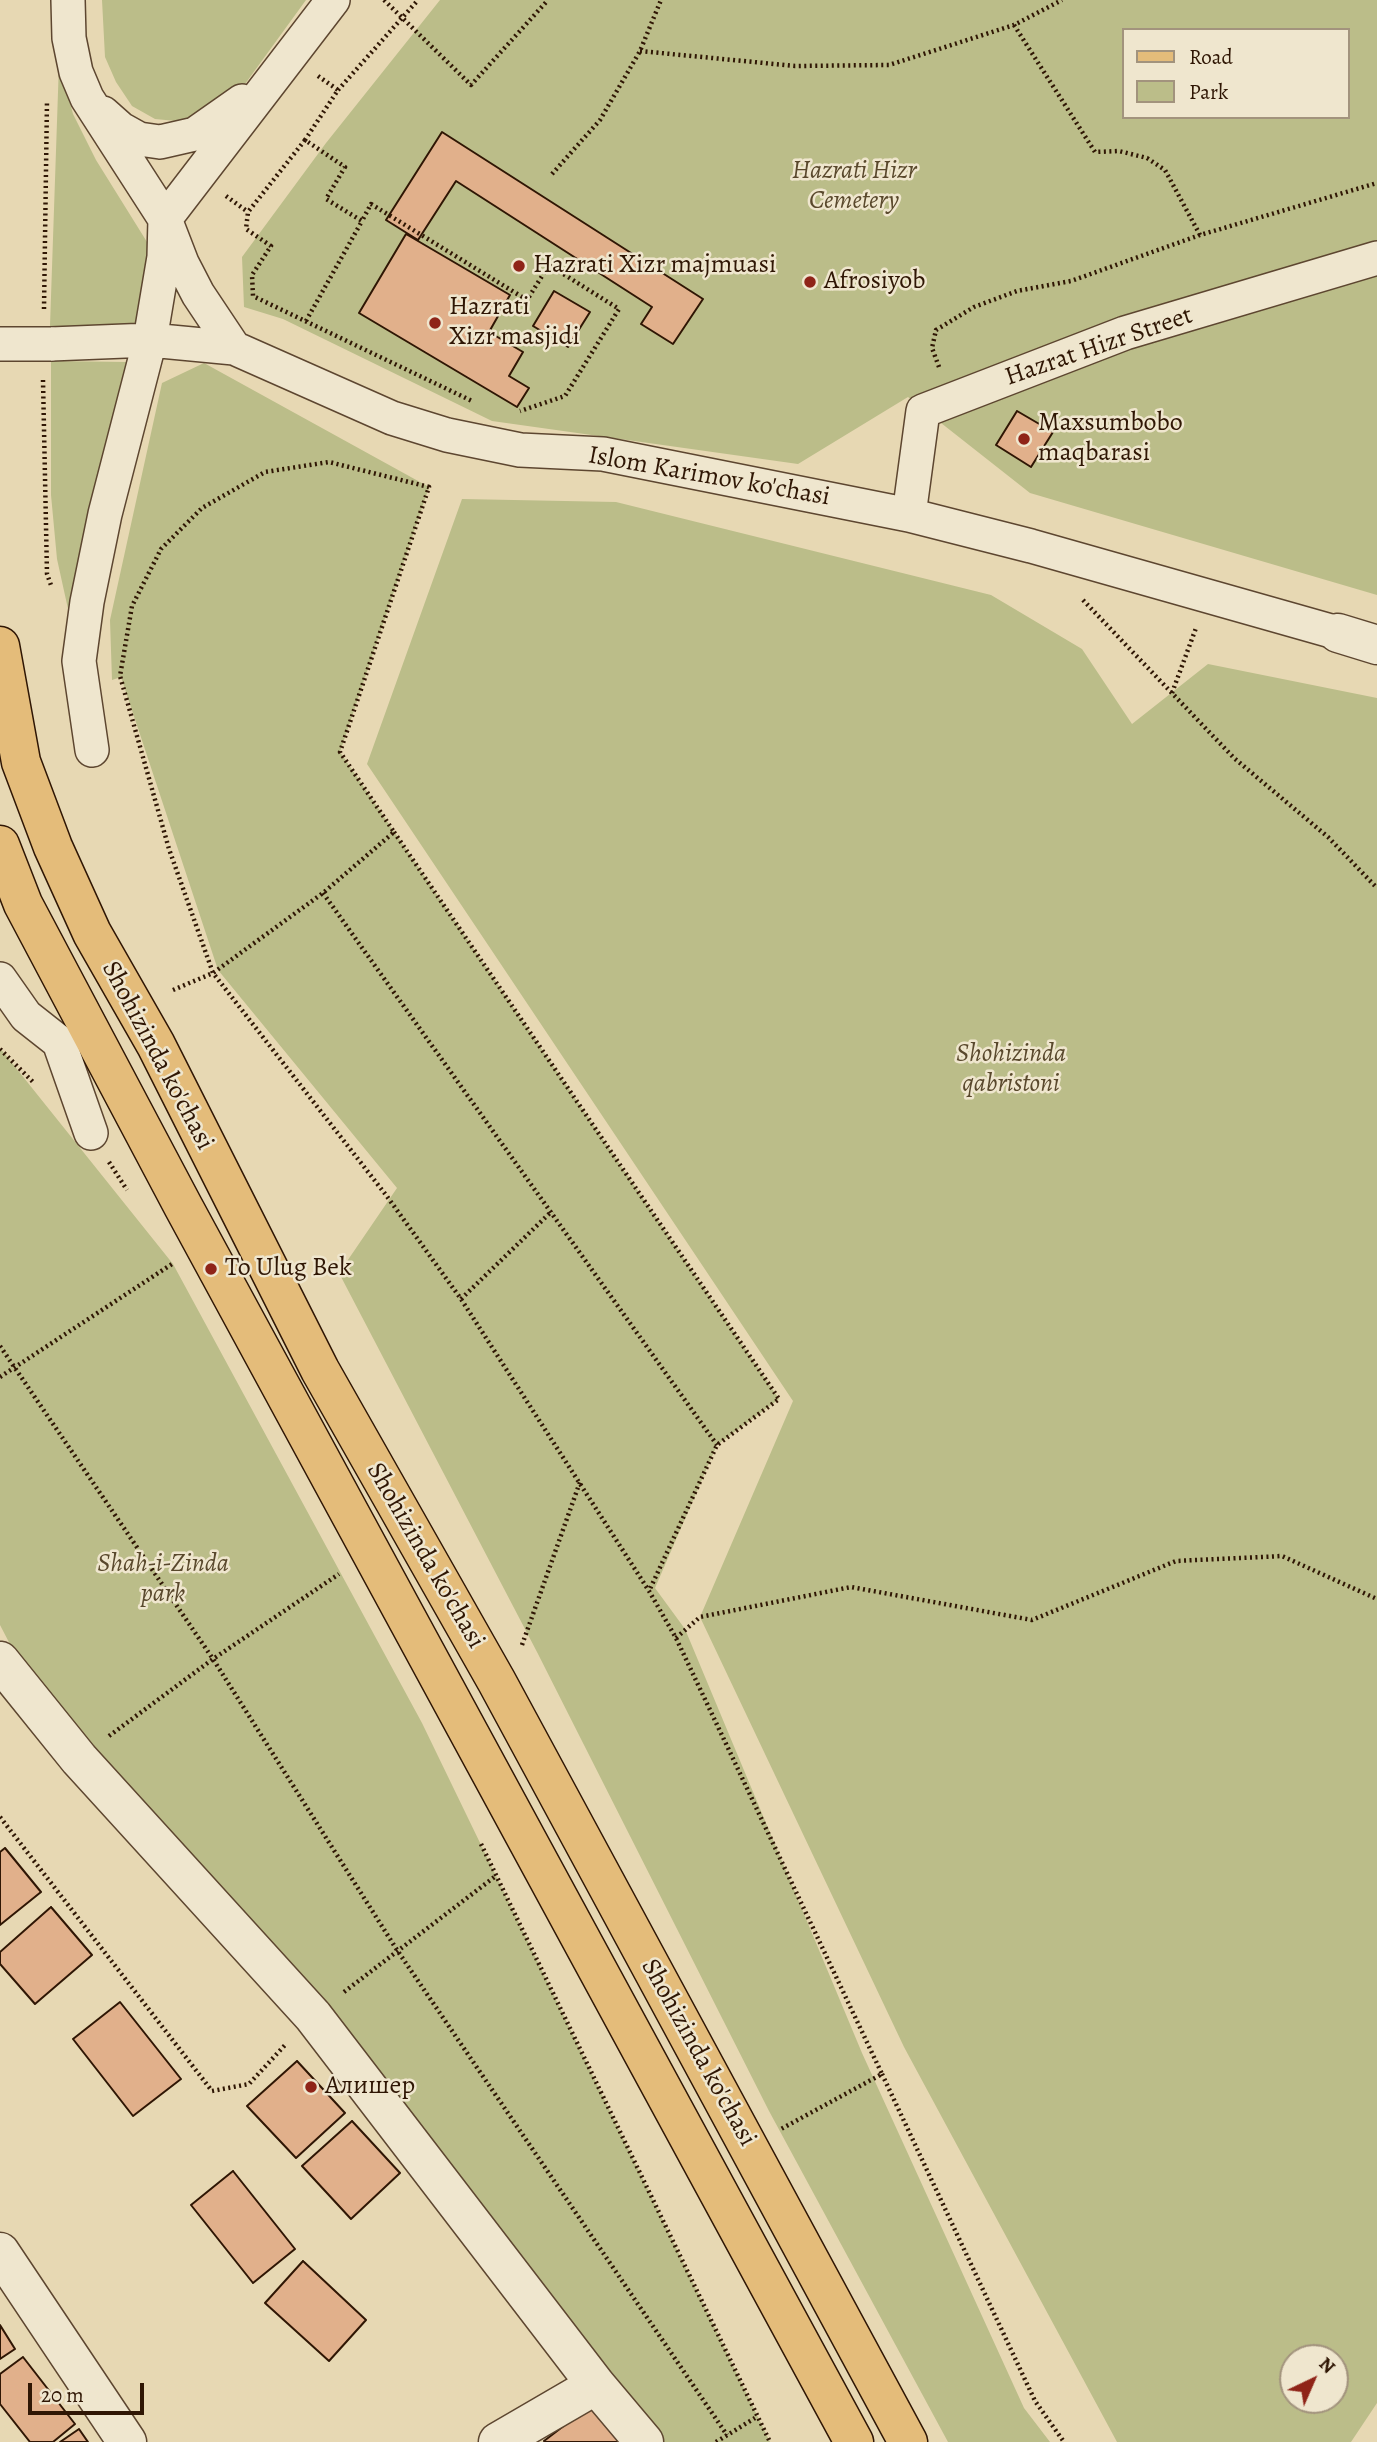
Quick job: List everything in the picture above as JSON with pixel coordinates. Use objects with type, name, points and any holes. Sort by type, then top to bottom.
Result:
[{"type":"main road","name":"Shohizinda ko'chasi","points":[[0,646],[21,762],[53,847],[92,933],[156,1045],[320,1370],[498,1682],[908,2442]]},
{"type":"main road","name":"Shohizinda ko'chasi","points":[[0,845],[23,904],[189,1219],[854,2442]]},
{"type":"street","points":[[68,0],[69,38],[76,72],[87,98],[165,219],[181,263],[198,295],[234,348]]},
{"type":"street","points":[[92,750],[79,661],[87,602],[105,514],[150,340],[164,257],[165,219],[333,0]]},
{"type":"street","points":[[87,98],[121,130],[139,139],[160,142],[178,140],[206,128],[284,66]]},
{"type":"street","name":"Hazrat Hizr Street","points":[[909,515],[923,411],[1125,333],[1377,258]]},
{"type":"street","name":"Islom Karimov ko'chasi","points":[[0,344],[150,340],[234,348],[392,418],[447,435],[520,450],[603,454],[909,515],[1208,595],[1377,645]]},
{"type":"street","points":[[0,979],[26,1016],[60,1042],[91,1133]]},
{"type":"street","points":[[0,1661],[79,1759],[313,2016],[596,2385],[644,2442]]},
{"type":"street","points":[[0,2252],[127,2442]]},
{"type":"street","points":[[498,2442],[596,2385]]},
{"type":"path","points":[[384,0],[471,85],[548,0]]},
{"type":"path","points":[[418,0],[404,20],[338,90],[305,140],[248,212],[246,229],[271,246],[252,275],[253,296],[476,403]]},
{"type":"path","points":[[552,174],[600,120],[640,51],[661,0]]},
{"type":"path","points":[[640,51],[795,66],[889,65],[1014,25],[1062,0]]},
{"type":"path","points":[[1014,25],[1095,152],[1119,151],[1147,158],[1165,170],[1200,235]]},
{"type":"path","points":[[284,66],[338,90]]},
{"type":"path","points":[[305,140],[345,167],[326,199],[362,221]]},
{"type":"path","points":[[953,400],[932,348],[936,330],[974,307],[1017,291],[1071,281],[1200,235],[1377,183]]},
{"type":"path","points":[[306,321],[372,204],[527,300],[548,265],[619,309],[565,396],[532,409]]},
{"type":"path","points":[[649,1591],[717,1446],[779,1399],[340,752],[429,487],[329,462],[265,472],[202,508],[162,549],[132,606],[121,676],[169,849],[213,973],[386,1195],[461,1298],[581,1481],[649,1591],[676,1638],[1035,2401],[1063,2442]]},
{"type":"path","points":[[1078,595],[1234,758],[1328,837],[1377,888]]},
{"type":"path","points":[[1172,693],[1208,595]]},
{"type":"path","points":[[173,990],[213,973],[323,893],[394,832]]},
{"type":"path","points":[[323,893],[717,1446]]},
{"type":"path","points":[[0,1049],[3,1059],[43,1091]]},
{"type":"path","points":[[91,1133],[132,1198]]},
{"type":"path","points":[[461,1298],[552,1211]]},
{"type":"path","points":[[166,1253],[179,1276]]},
{"type":"path","points":[[0,1377],[173,1264]]},
{"type":"path","points":[[0,1346],[12,1368],[213,1659],[397,1951],[727,2435]]},
{"type":"path","points":[[521,1648],[581,1481]]},
{"type":"path","points":[[676,1638],[700,1617],[851,1587],[1032,1620],[1175,1561],[1282,1556],[1377,1599]]},
{"type":"path","points":[[334,1562],[346,1585]]},
{"type":"path","points":[[79,1759],[213,1659],[340,1574]]},
{"type":"path","points":[[0,1817],[212,2091],[249,2084],[313,2016],[497,1875]]},
{"type":"path","points":[[480,1840],[755,2418],[770,2442]]},
{"type":"path","points":[[779,2130],[882,2074]]},
{"type":"path","points":[[716,2442],[755,2418]]},
{"type":"green space","points":[[102,0],[306,0],[245,84],[200,115],[176,121],[155,119],[132,106],[116,82],[105,57]]},
{"type":"green space","name":"Hazrati Hizr Cemetery","points":[[440,0],[1377,0],[1377,595],[1030,493],[908,397],[798,464],[492,421],[283,319],[244,307],[242,257],[326,143]]},
{"type":"green space","points":[[59,63],[73,114],[96,160],[152,250],[140,332],[50,326]]},
{"type":"green space","points":[[51,361],[129,362],[72,627],[57,559],[51,495]]},
{"type":"green space","points":[[204,363],[429,487],[340,752],[779,1399],[717,1445],[655,1588],[685,1629],[862,2053],[1024,2408],[1050,2442],[948,2442],[769,2111],[537,1652],[339,1273],[397,1188],[218,970],[121,677],[112,680],[110,620],[162,383]]},
{"type":"green space","name":"Shohizinda qabristoni","points":[[462,499],[616,502],[991,595],[1082,649],[1132,724],[1208,664],[1377,698],[1377,2403],[1351,2442],[1117,2442],[904,2047],[700,1617],[793,1401],[367,764]]},
{"type":"green space","name":"Shah-i-Zinda park","points":[[0,1048],[173,1264],[422,1723],[770,2442],[656,2442],[13,1650],[0,1625]]},
{"type":"building","points":[[442,132],[703,299],[673,344],[641,324],[652,307],[456,181],[418,240],[386,220]]},
{"type":"building","name":"Hazrati Xizr masjidi","points":[[406,234],[510,295],[489,332],[523,352],[509,376],[529,388],[517,407],[359,313]]},
{"type":"building","points":[[554,291],[590,312],[568,347],[533,326]]},
{"type":"building","name":"Maxsumbobo maqbarasi","points":[[1017,411],[1053,432],[1031,467],[996,445]]},
{"type":"building","points":[[5,1848],[41,1892],[0,1925],[0,1852]]},
{"type":"building","points":[[51,1907],[92,1955],[35,2004],[0,1964],[0,1952]]},
{"type":"building","points":[[120,2002],[181,2079],[133,2116],[73,2039]]},
{"type":"building","points":[[297,2061],[345,2113],[296,2158],[247,2106]]},
{"type":"building","points":[[352,2121],[400,2173],[351,2219],[302,2166]]},
{"type":"building","points":[[233,2171],[295,2249],[253,2283],[191,2205]]},
{"type":"building","points":[[303,2261],[366,2320],[329,2361],[265,2303]]},
{"type":"building","points":[[0,2325],[15,2349],[0,2359]]},
{"type":"building","points":[[23,2357],[75,2424],[53,2442],[30,2442],[0,2404],[0,2374]]},
{"type":"building","points":[[599,2399],[631,2442],[544,2441]]},
{"type":"building","points":[[79,2429],[88,2442],[60,2442]]},
{"type":"place","name":"Hazrati Xizr majmuasi","points":[[519,266]]},
{"type":"place","name":"Afrosiyob","points":[[810,282]]},
{"type":"place","name":"Hazrati Xizr masjidi","points":[[435,323]]},
{"type":"place","name":"Maxsumbobo maqbarasi","points":[[1024,439]]},
{"type":"place","name":"To Ulug Bek","points":[[211,1269]]},
{"type":"place","name":"Алишер","points":[[311,2087]]}]
